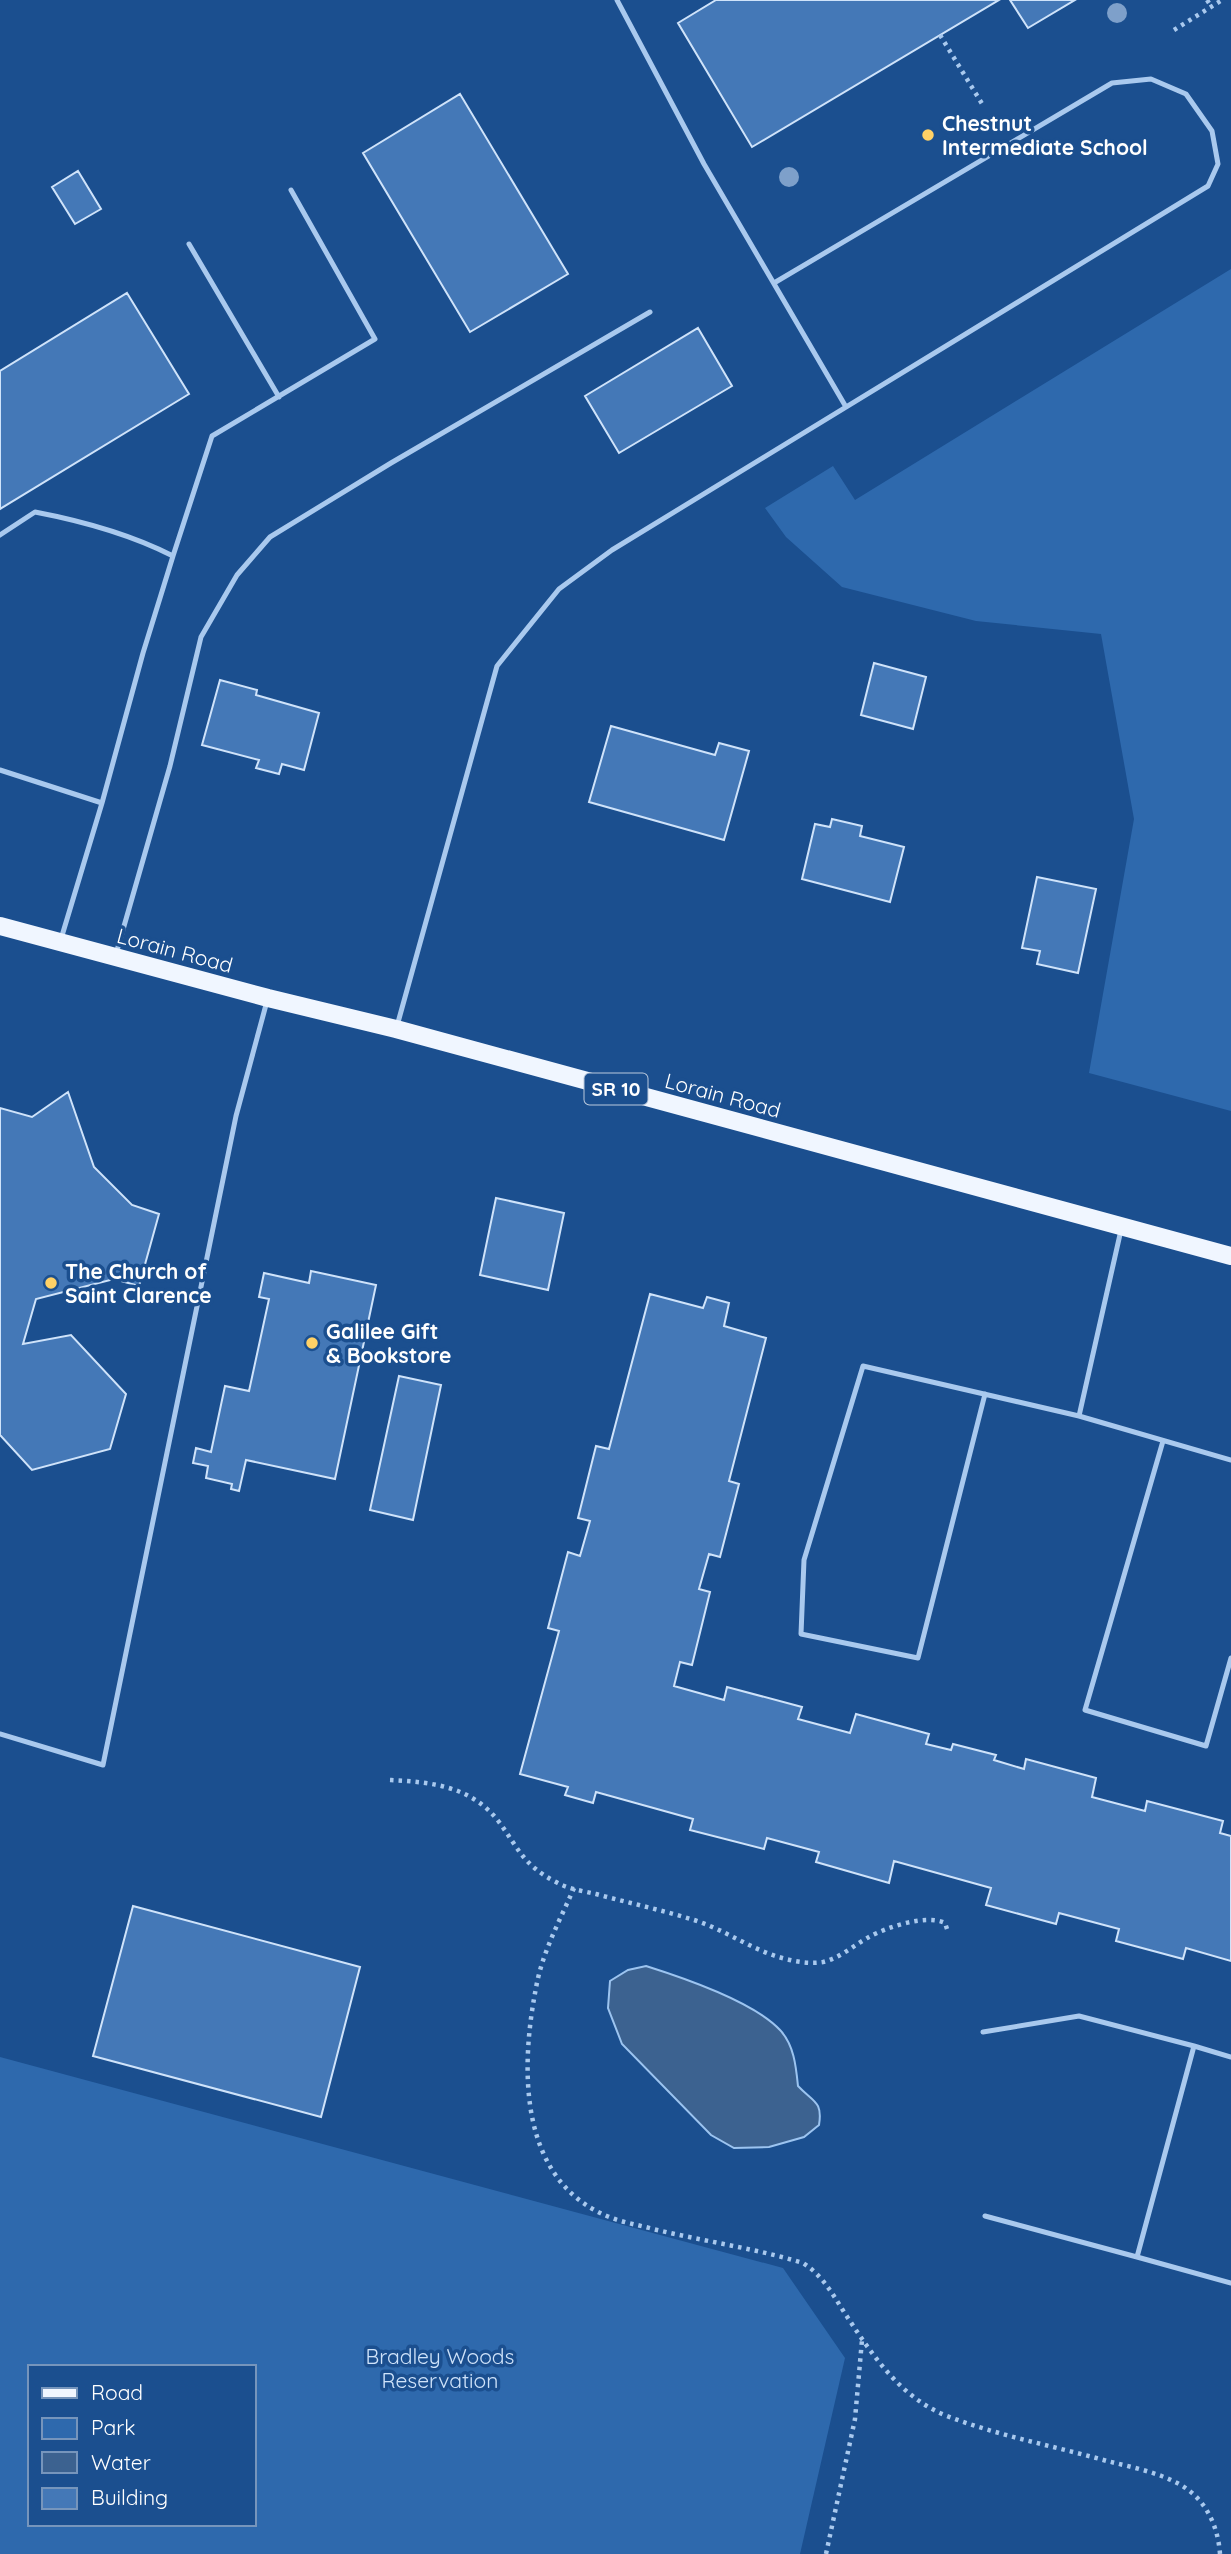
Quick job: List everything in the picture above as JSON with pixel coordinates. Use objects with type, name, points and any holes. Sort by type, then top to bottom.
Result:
[{"type":"main road","name":"Lorain Road","points":[[0,926],[268,998],[396,1029],[1231,1256]]},
{"type":"lane","points":[[617,0],[704,164],[846,407]]},
{"type":"lane","points":[[396,1029],[496,666],[559,589],[612,550],[1208,186],[1218,164],[1212,131],[1186,94],[1151,79],[1112,82],[774,283]]},
{"type":"lane","points":[[60,942],[103,803],[143,653],[212,436],[375,339],[291,190]]},
{"type":"lane","points":[[189,244],[279,397]]},
{"type":"lane","points":[[115,957],[170,766],[201,637],[237,575],[270,537],[650,312]]},
{"type":"lane","points":[[0,535],[35,512],[78,520],[146,542],[173,556]]},
{"type":"lane","points":[[0,770],[103,803]]},
{"type":"lane","points":[[0,1734],[103,1765],[236,1116],[268,998]]},
{"type":"lane","points":[[1079,1416],[1121,1226]]},
{"type":"lane","points":[[985,1394],[918,1658],[801,1634],[804,1560],[863,1366],[985,1394],[1079,1416],[1231,1460]]},
{"type":"lane","points":[[1163,1441],[1085,1710],[1206,1746],[1231,1658]]},
{"type":"lane","points":[[983,2032],[1079,2016],[1231,2057]]},
{"type":"lane","points":[[1138,2257],[1194,2046]]},
{"type":"lane","points":[[985,2216],[1231,2283]]},
{"type":"path","points":[[1207,0],[1211,6]]},
{"type":"path","points":[[1174,30],[1222,0]]},
{"type":"path","points":[[940,35],[984,107]]},
{"type":"path","points":[[390,1780],[428,1782],[463,1792],[476,1799],[499,1822],[529,1865],[559,1884],[698,1921],[763,1951],[799,1962],[823,1962],[878,1932],[920,1920],[939,1920],[945,1923],[947,1929]]},
{"type":"path","points":[[574,1888],[541,1967],[527,2042],[529,2099],[539,2145],[557,2180],[570,2195],[612,2218],[803,2263],[815,2271],[826,2284],[862,2339],[909,2395],[947,2416],[1141,2470],[1178,2483],[1203,2504],[1211,2515],[1220,2554]]},
{"type":"path","points":[[826,2554],[855,2419],[862,2339]]},
{"type":"green space","points":[[1231,269],[1231,1111],[1089,1073],[1134,819],[1101,634],[976,621],[842,587],[786,537],[765,508],[833,466],[855,500]]},
{"type":"green space","name":"Bradley Woods Reservation","points":[[0,2057],[783,2268],[845,2358],[800,2554],[0,2554]]},
{"type":"water","points":[[646,1966],[736,2000],[768,2019],[780,2030],[791,2049],[798,2086],[818,2106],[819,2125],[804,2137],[769,2147],[734,2148],[711,2135],[622,2044],[608,2008],[610,1981],[628,1970]]},
{"type":"building","points":[[716,0],[999,0],[752,147],[678,23]]},
{"type":"building","points":[[1010,0],[1075,0],[1028,28]]},
{"type":"building","points":[[460,94],[568,274],[470,332],[363,153]]},
{"type":"building","points":[[78,171],[101,209],[75,224],[52,187]]},
{"type":"building","points":[[127,293],[189,394],[0,509],[0,371]]},
{"type":"building","points":[[698,328],[732,386],[619,453],[585,396]]},
{"type":"building","points":[[874,663],[926,677],[913,729],[861,715]]},
{"type":"building","points":[[220,680],[257,690],[256,695],[319,713],[304,770],[282,764],[279,774],[256,768],[259,760],[202,745]]},
{"type":"building","points":[[611,726],[715,755],[719,743],[749,751],[724,840],[589,802]]},
{"type":"building","points":[[832,819],[862,826],[860,836],[904,847],[890,902],[802,879],[815,824],[830,827]]},
{"type":"building","points":[[1037,877],[1096,889],[1078,973],[1037,964],[1040,951],[1022,948]]},
{"type":"building","name":"The Church of Saint Clarence","points":[[68,1092],[94,1167],[132,1205],[159,1214],[139,1286],[114,1279],[36,1299],[23,1344],[71,1335],[126,1394],[110,1449],[32,1470],[0,1435],[0,1108],[32,1117]]},
{"type":"building","points":[[496,1198],[564,1213],[548,1290],[480,1275]]},
{"type":"building","name":"Galilee Gift & Bookstore","points":[[311,1271],[376,1285],[335,1479],[246,1460],[239,1491],[231,1489],[232,1484],[206,1478],[208,1466],[193,1463],[196,1448],[211,1452],[225,1386],[249,1391],[269,1299],[259,1297],[264,1273],[309,1283]]},
{"type":"building","points":[[650,1294],[703,1308],[707,1297],[729,1303],[724,1326],[766,1338],[729,1481],[739,1484],[720,1557],[709,1554],[699,1589],[710,1592],[692,1665],[680,1662],[674,1686],[724,1700],[727,1687],[802,1707],[798,1719],[850,1733],[856,1714],[929,1734],[926,1744],[951,1750],[953,1744],[996,1755],[994,1760],[1024,1769],[1026,1759],[1096,1778],[1092,1797],[1145,1811],[1147,1801],[1223,1821],[1220,1833],[1231,1836],[1231,1961],[1186,1948],[1183,1959],[1116,1941],[1119,1929],[1059,1913],[1056,1924],[986,1905],[991,1888],[894,1861],[889,1883],[816,1862],[819,1852],[767,1838],[764,1849],[690,1830],[693,1819],[596,1792],[593,1803],[565,1795],[568,1787],[520,1774],[559,1631],[548,1628],[568,1552],[580,1556],[590,1521],[578,1518],[596,1446],[609,1449]]},
{"type":"building","points":[[399,1376],[441,1385],[413,1520],[370,1510]]},
{"type":"building","points":[[133,1906],[360,1967],[321,2117],[93,2056]]},
{"type":"place","name":"Chestnut Intermediate School","points":[[928,135]]},
{"type":"place","name":"The Church of Saint Clarence","points":[[51,1283]]},
{"type":"place","name":"Galilee Gift & Bookstore","points":[[312,1343]]}]
